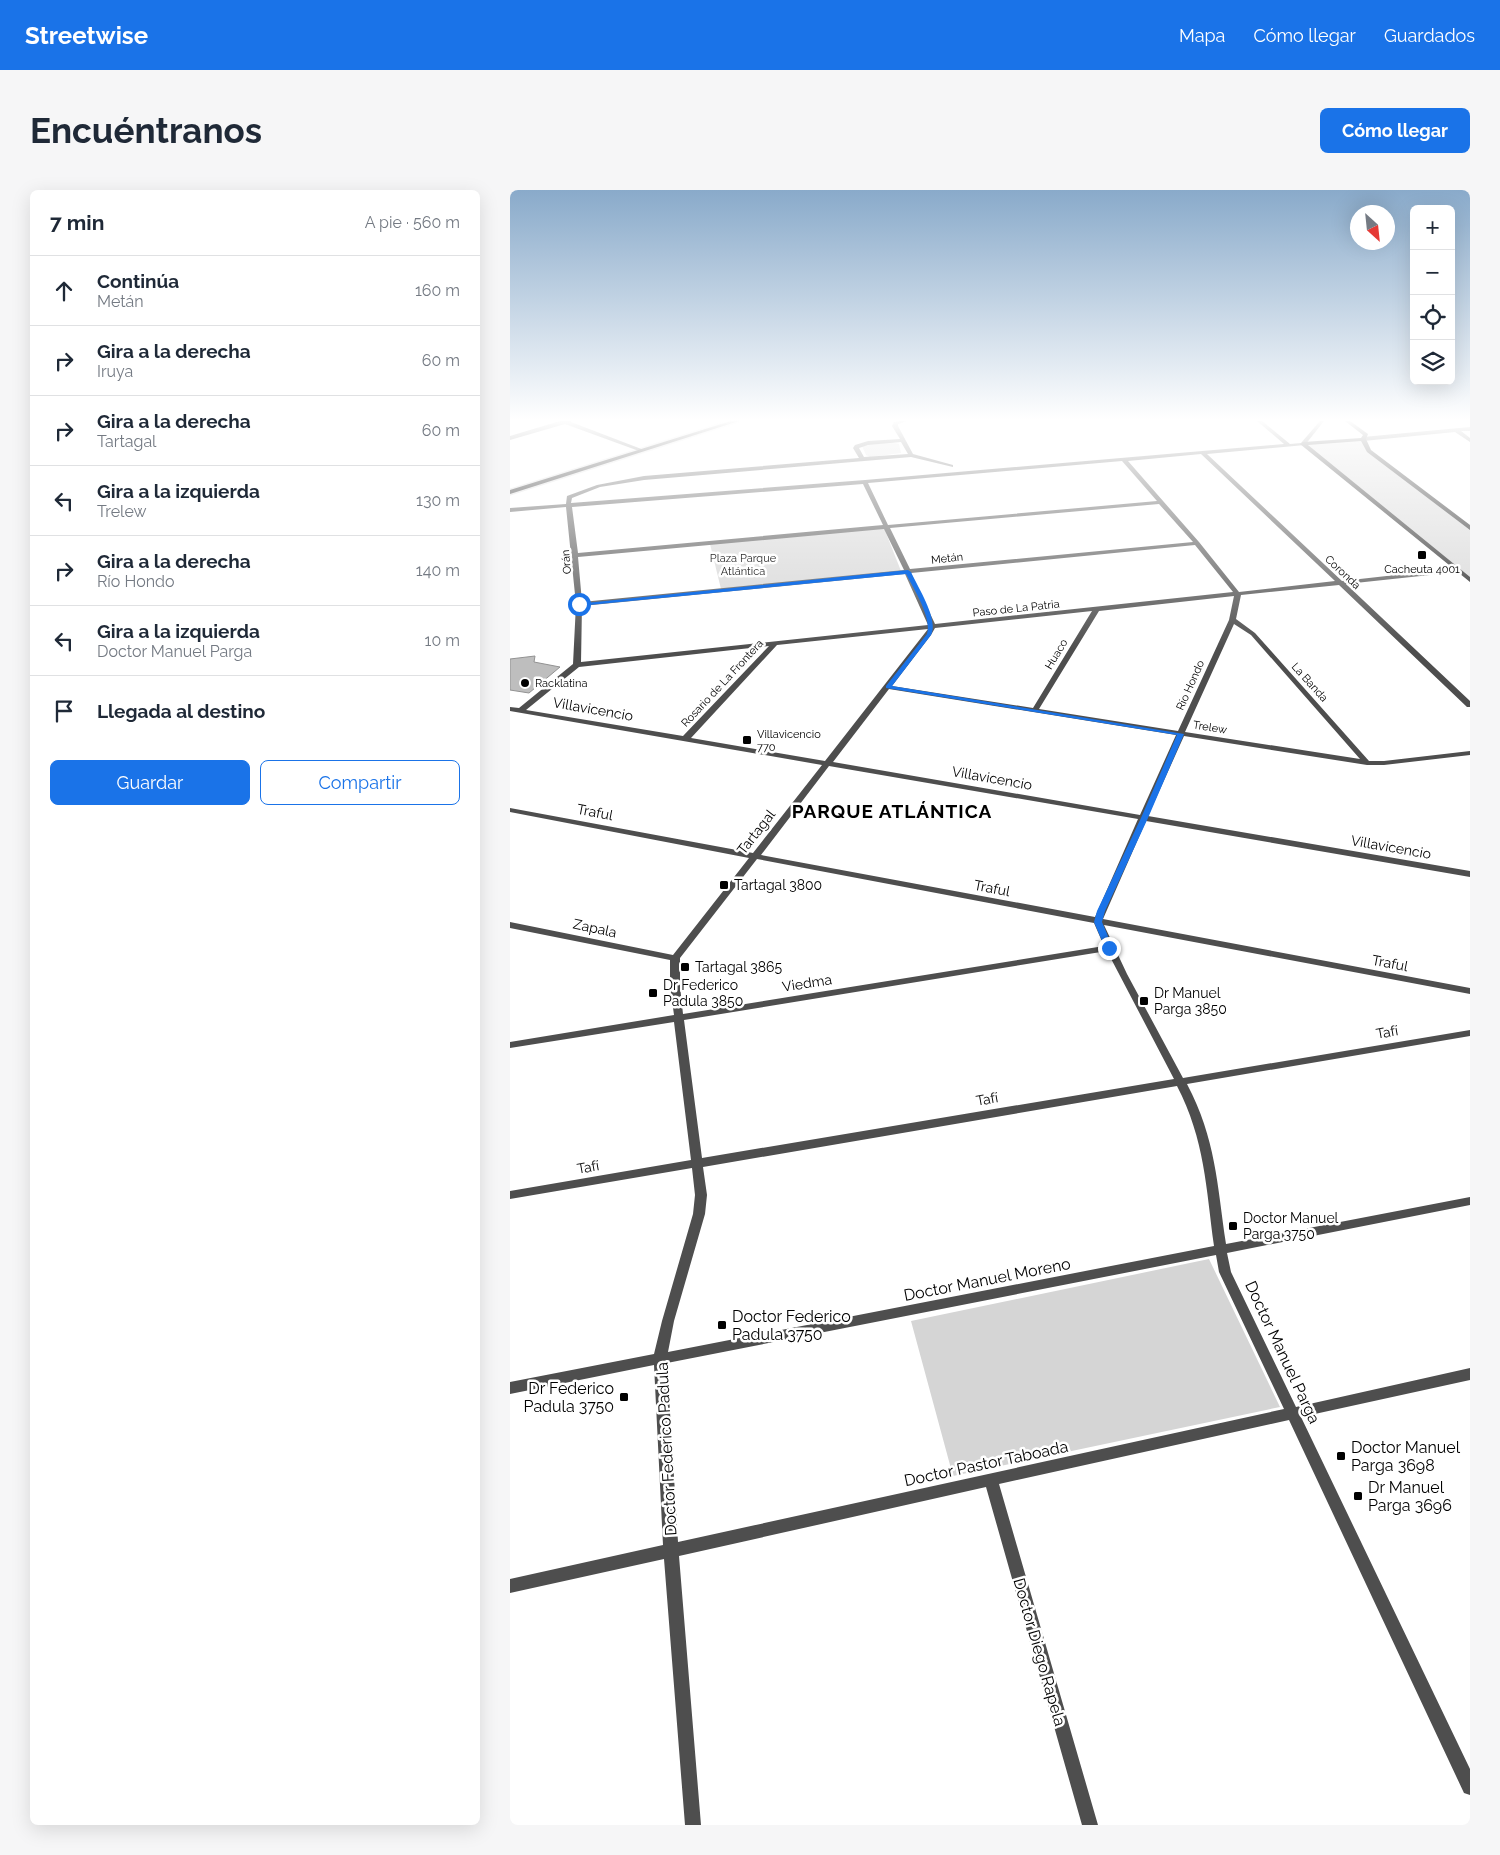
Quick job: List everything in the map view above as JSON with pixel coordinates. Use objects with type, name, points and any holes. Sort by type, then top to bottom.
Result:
[{"type":"street","points":[[569,497],[569,506]]},
{"type":"street","points":[[510,510],[676,497]]},
{"type":"street","points":[[872,497],[930,618],[932,627]]},
{"type":"street","points":[[1156,497],[1238,594]]},
{"type":"street","name":"Coronda","points":[[1250,497],[1470,705]]},
{"type":"street","points":[[1369,497],[1470,580]]},
{"type":"street","points":[[1430,497],[1470,528]]},
{"type":"street","points":[[576,555],[1160,502]]},
{"type":"street","name":"Orán","points":[[569,506],[576,555],[579,604],[578,665]]},
{"type":"street","name":"Metán","points":[[579,604],[1197,544]]},
{"type":"street","name":"Paso de La Patria","points":[[578,665],[1458,570]]},
{"type":"street","name":"Río Hondo","points":[[1098,922],[1101,911],[1232,620],[1238,594]]},
{"type":"street","name":"Huaco","points":[[1035,710],[1097,609]]},
{"type":"street","name":"La Banda","points":[[1232,620],[1253,634],[1367,763]]},
{"type":"street","name":"Tartagal","points":[[675,958],[888,687],[929,634],[932,627]]},
{"type":"street","name":"Rosario de La Frontera","points":[[686,738],[775,644]]},
{"type":"street","points":[[521,710],[578,665]]},
{"type":"street","name":"Trelew","points":[[888,687],[1367,763],[1384,764],[1470,753]]},
{"type":"street","name":"Villavicencio","points":[[510,708],[1470,874]]},
{"type":"street","name":"Traful","points":[[510,810],[1470,992]]},
{"type":"street","name":"Doctor Manuel Parga","points":[[1098,922],[1109,948],[1180,1082],[1199,1122],[1207,1153],[1220,1250],[1225,1272],[1470,1787]]},
{"type":"street","name":"Zapala","points":[[510,924],[675,958]]},
{"type":"street","name":"Viedma","points":[[510,1045],[1109,948]]},
{"type":"street","name":"Doctor Federico Padula","points":[[675,958],[675,986],[701,1195],[698,1214],[668,1321],[660,1359],[671,1551],[693,1825]]},
{"type":"street","name":"Tafí","points":[[510,1195],[1470,1033]]},
{"type":"street","name":"Doctor Manuel Moreno","points":[[510,1388],[1470,1201]]},
{"type":"street","name":"Doctor Pastor Taboada","points":[[510,1586],[1470,1374]]},
{"type":"street","name":"Doctor Diego Rapela","points":[[991,1480],[1090,1825]]},
{"type":"green space","points":[[1368,497],[1431,497],[1470,528],[1470,580]]},
{"type":"green space","name":"Plaza Parque Atlántica","points":[[884,528],[901,571],[721,589],[710,544]]},
{"type":"green space","points":[[1209,1259],[1280,1407],[953,1476],[911,1321]]},
{"type":"building","name":"Racklatina","points":[[535,656],[534,662],[560,667],[529,693],[510,690],[510,659]]},
{"type":"place","name":"Cacheuta 4001","points":[[1422,555]]},
{"type":"place","name":"Racklatina","points":[[525,683]]},
{"type":"place","name":"Villavicencio 770","points":[[747,740]]},
{"type":"place","name":"Tartagal 3800","points":[[724,885]]},
{"type":"place","name":"Tartagal 3865","points":[[685,967]]},
{"type":"place","name":"Dr Federico Padula 3850","points":[[653,993]]},
{"type":"place","name":"Dr Manuel Parga 3850","points":[[1144,1001]]},
{"type":"place","name":"Doctor Manuel Parga 3750","points":[[1233,1226]]},
{"type":"place","name":"Doctor Federico Padula 3750","points":[[722,1325]]},
{"type":"place","name":"Dr Federico Padula 3750","points":[[624,1397]]},
{"type":"place","name":"Doctor Manuel Parga 3698","points":[[1341,1456]]},
{"type":"place","name":"Dr Manuel Parga 3696","points":[[1358,1496]]},
{"type":"district","name":"PARQUE ATLÁNTICA","points":[[892,811]]},
{"type":"route","points":[[579,604],[908,572],[930,618],[932,627],[929,634],[888,687],[1181,734],[1101,911],[1098,922],[1109,948]]}]
